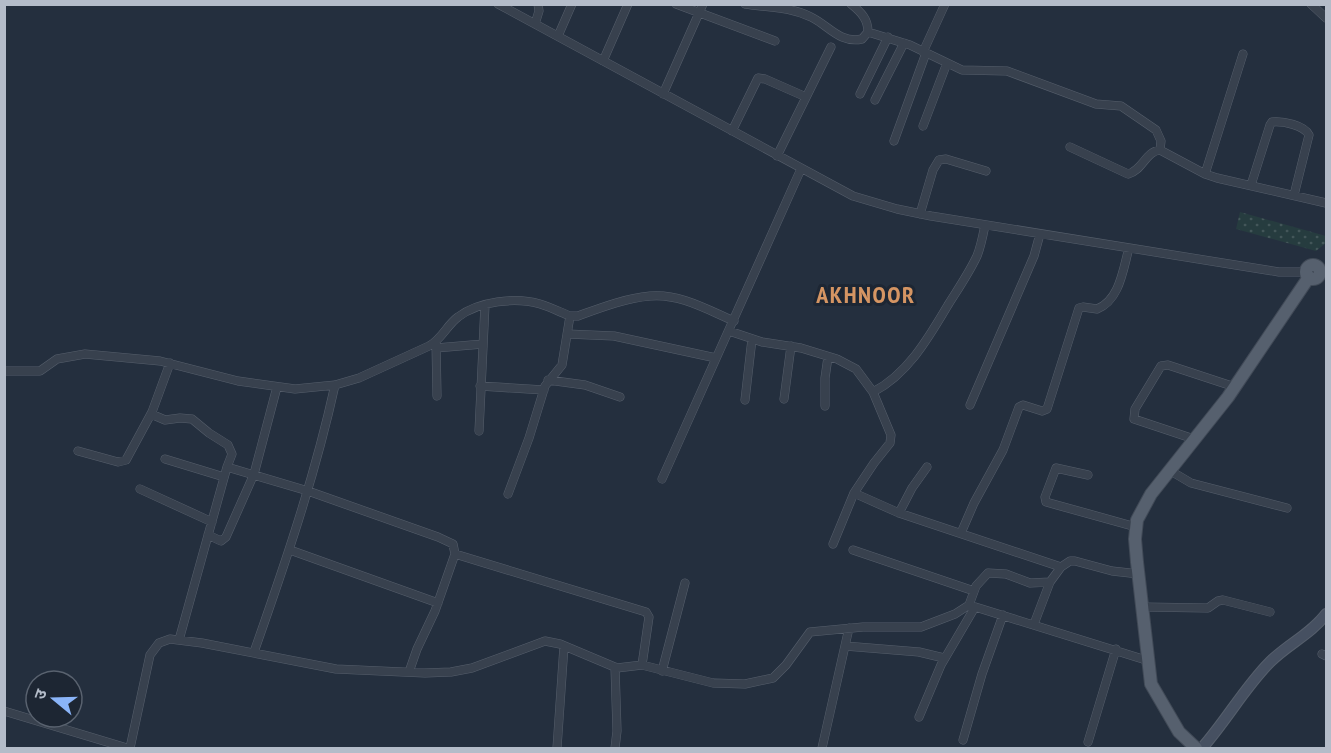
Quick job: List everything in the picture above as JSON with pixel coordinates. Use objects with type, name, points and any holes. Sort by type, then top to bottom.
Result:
[{"type":"main road","points":[[1197,748],[1179,732],[1151,684],[1138,569],[1136,527],[1145,504],[1235,387],[1315,272]]},
{"type":"street","points":[[498,4],[853,196],[920,214],[985,225],[1279,272],[1315,272]]},
{"type":"street","points":[[535,24],[539,11],[538,4]]},
{"type":"street","points":[[558,36],[572,4]]},
{"type":"street","points":[[603,61],[628,4]]},
{"type":"street","points":[[676,4],[775,41]]},
{"type":"street","points":[[663,94],[703,4]]},
{"type":"street","points":[[745,4],[797,11],[812,17],[833,33],[847,39],[862,39],[868,32],[868,25],[863,15],[851,4]]},
{"type":"street","points":[[894,141],[925,52],[945,4]]},
{"type":"street","points":[[1311,4],[1326,18]]},
{"type":"street","points":[[868,32],[904,43],[968,71],[1007,71],[1096,104],[1126,108],[1156,130],[1161,141],[1160,150]]},
{"type":"street","points":[[860,94],[888,37]]},
{"type":"street","points":[[875,100],[904,43]]},
{"type":"street","points":[[777,156],[831,47]]},
{"type":"street","points":[[1205,174],[1244,54]]},
{"type":"street","points":[[923,126],[947,63]]},
{"type":"street","points":[[732,131],[758,78],[806,97]]},
{"type":"street","points":[[1251,185],[1270,125],[1272,122],[1279,122],[1303,128],[1309,135],[1294,195]]},
{"type":"street","points":[[1070,147],[1128,174],[1138,169],[1154,152],[1160,150],[1205,174],[1326,203]]},
{"type":"street","points":[[920,214],[939,160],[946,159],[986,171]]},
{"type":"street","points":[[662,479],[801,169]]},
{"type":"street","points":[[877,390],[908,362],[934,330],[977,255],[985,225]]},
{"type":"street","points":[[970,405],[1034,256],[1040,234]]},
{"type":"street","points":[[961,533],[996,465],[1020,406],[1042,411],[1047,409],[1079,308],[1097,309],[1110,301],[1120,283],[1129,248]]},
{"type":"street","points":[[437,396],[436,345],[456,318],[485,305],[502,302],[532,303],[570,316],[578,316],[642,297],[658,296],[686,302],[735,318]]},
{"type":"street","points":[[479,431],[485,305]]},
{"type":"street","points":[[508,494],[548,380],[562,365],[570,316]]},
{"type":"street","points":[[729,331],[828,357],[856,369],[877,390],[891,435],[890,443],[874,462],[854,494],[833,544]]},
{"type":"street","points":[[567,334],[614,336],[716,358]]},
{"type":"street","points":[[745,400],[753,339]]},
{"type":"street","points":[[4,371],[40,372],[57,359],[85,354],[170,363],[238,381],[296,388],[335,385],[436,345],[483,344]]},
{"type":"street","points":[[784,399],[791,346]]},
{"type":"street","points":[[825,406],[828,357]]},
{"type":"street","points":[[78,451],[124,462],[151,414],[170,363]]},
{"type":"street","points":[[1194,439],[1134,419],[1135,409],[1161,366],[1167,365],[1235,387]]},
{"type":"street","points":[[548,380],[585,385],[620,397]]},
{"type":"street","points":[[254,652],[308,491],[335,385]]},
{"type":"street","points":[[480,386],[544,390]]},
{"type":"street","points":[[208,535],[221,541],[226,537],[254,474],[277,387]]},
{"type":"street","points":[[151,414],[165,420],[192,419],[228,445],[232,454],[179,640]]},
{"type":"street","points":[[165,459],[224,477]]},
{"type":"street","points":[[899,513],[912,488],[927,467]]},
{"type":"street","points":[[227,468],[308,491],[453,544],[455,554],[410,672]]},
{"type":"street","points":[[1088,475],[1056,468],[1045,497],[1046,502],[1136,527]]},
{"type":"street","points":[[1169,470],[1191,483],[1287,508]]},
{"type":"street","points":[[140,489],[212,522]]},
{"type":"street","points":[[854,494],[899,513],[1061,567]]},
{"type":"street","points":[[290,550],[438,603]]},
{"type":"street","points":[[853,550],[974,591]]},
{"type":"street","points":[[455,554],[646,612],[649,617],[642,665]]},
{"type":"street","points":[[1034,624],[1050,582],[1061,567],[1070,561],[1112,571],[1138,569]]},
{"type":"street","points":[[919,717],[930,687],[972,606],[974,591],[983,576],[993,572],[1006,574],[1030,584],[1050,582]]},
{"type":"street","points":[[662,671],[685,583]]},
{"type":"street","points":[[1143,607],[1208,608],[1223,600],[1270,612]]},
{"type":"street","points":[[4,711],[129,748],[150,655],[163,640],[179,640],[254,652],[336,669],[410,672],[463,670],[541,641],[550,641],[615,667],[642,665],[727,685],[773,678],[810,632],[849,628],[921,627],[948,618],[972,606],[1149,661]]},
{"type":"street","points":[[963,740],[982,674],[1003,615]]},
{"type":"street","points":[[1197,748],[1264,668],[1324,620]]},
{"type":"street","points":[[822,748],[849,628]]},
{"type":"street","points":[[557,748],[564,646]]},
{"type":"street","points":[[845,646],[919,652],[944,658]]},
{"type":"street","points":[[1088,742],[1116,650]]},
{"type":"street","points":[[615,667],[617,731],[615,748]]},
{"type":"green space","points":[[1240,212],[1326,236],[1326,243],[1316,251],[1236,229]]},
{"type":"district","name":"AKHNOOR","points":[[866,294]]}]
